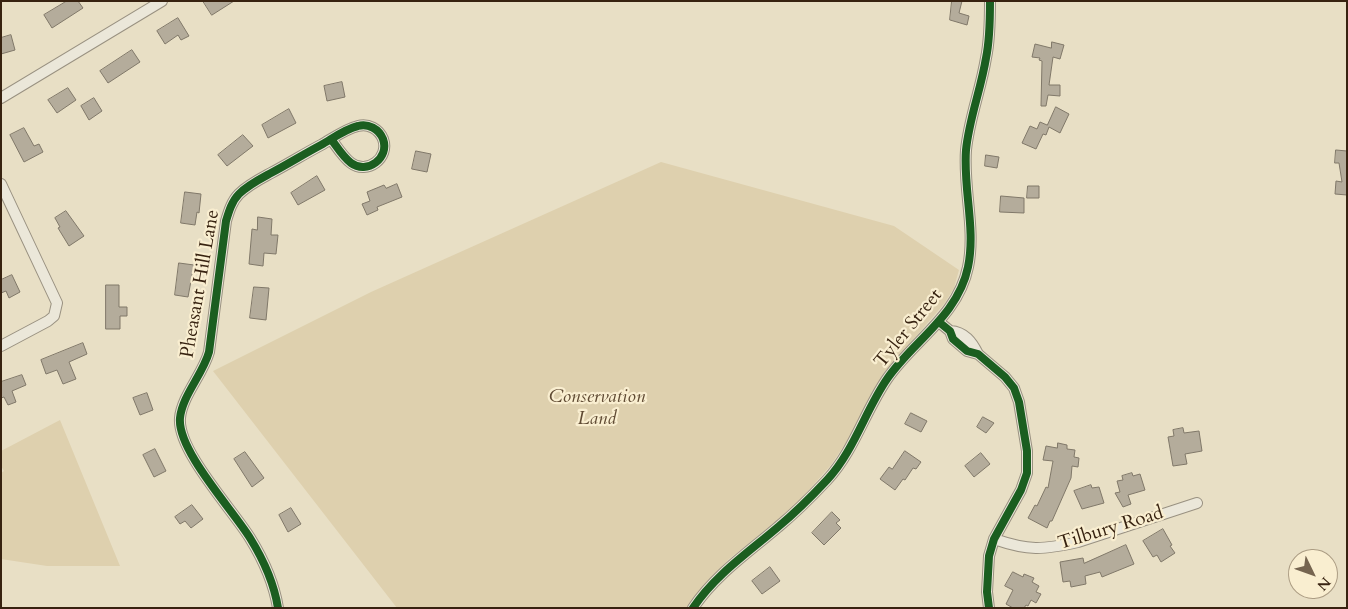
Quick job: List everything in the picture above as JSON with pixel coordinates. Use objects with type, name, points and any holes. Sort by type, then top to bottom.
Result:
[{"type":"street","points":[[1,98],[162,1]]},
{"type":"street","name":"Tyler Street","points":[[693,608],[718,579],[741,557],[779,526],[828,479],[854,441],[887,379],[939,322],[960,291],[968,267],[970,232],[965,175],[966,150],[986,57],[990,25],[990,1]]},
{"type":"street","name":"Pheasant Hill Lane","points":[[278,608],[273,585],[260,556],[250,537],[188,449],[181,431],[180,417],[183,406],[207,361],[226,221],[232,203],[249,186],[331,140],[353,128],[366,125],[373,127],[379,132],[384,145],[383,152],[376,162],[364,167],[357,166],[346,159],[331,140]]},
{"type":"street","points":[[1,184],[57,303],[54,316],[48,321],[1,346]]},
{"type":"street","points":[[939,322],[950,331],[958,331],[972,342],[978,354],[1005,377],[1014,388],[1027,451],[1024,485],[994,539],[989,556],[986,592],[989,608]]},
{"type":"street","name":"Tilbury Road","points":[[994,539],[1026,548],[1060,546],[1078,542],[1197,502]]},
{"type":"green space","name":"Conservation Land","points":[[661,162],[894,226],[959,270],[954,288],[944,304],[893,363],[831,465],[792,509],[729,559],[686,608],[397,608],[213,371],[371,292]]},
{"type":"green space","points":[[60,420],[120,566],[47,566],[1,559],[1,473],[4,471],[1,466],[1,451]]},
{"type":"building","points":[[67,1],[78,1],[83,8],[52,28],[44,15]]},
{"type":"building","points":[[203,1],[234,1],[212,15]]},
{"type":"building","points":[[952,1],[962,1],[959,13],[969,16],[967,25],[950,20]]},
{"type":"building","points":[[178,18],[189,36],[181,40],[178,35],[165,44],[157,31]]},
{"type":"building","points":[[11,35],[15,50],[1,54],[1,38]]},
{"type":"building","points":[[1052,42],[1064,45],[1060,59],[1053,57],[1049,85],[1060,85],[1060,96],[1048,95],[1046,106],[1041,106],[1042,61],[1039,60],[1040,58],[1032,57],[1035,44],[1051,48]]},
{"type":"building","points":[[132,50],[140,62],[108,83],[100,71]]},
{"type":"building","points":[[342,82],[345,97],[327,101],[324,86]]},
{"type":"building","points":[[68,88],[76,100],[57,113],[48,100]]},
{"type":"building","points":[[94,98],[102,111],[89,120],[81,106]]},
{"type":"building","points":[[1056,107],[1069,114],[1060,133],[1049,127],[1046,135],[1043,134],[1036,149],[1022,143],[1030,126],[1037,129],[1040,122],[1047,125]]},
{"type":"building","points":[[289,109],[296,123],[268,138],[262,125]]},
{"type":"building","points":[[24,128],[34,146],[39,144],[43,152],[24,162],[10,135]]},
{"type":"building","points":[[243,135],[253,146],[227,166],[218,155]]},
{"type":"building","points":[[1336,150],[1347,151],[1347,195],[1335,194],[1336,181],[1342,182],[1339,163],[1335,163]]},
{"type":"building","points":[[416,151],[431,154],[427,172],[412,169]]},
{"type":"building","points":[[986,155],[999,157],[997,168],[985,166]]},
{"type":"building","points":[[317,176],[325,190],[298,205],[291,193]]},
{"type":"building","points":[[397,184],[402,197],[377,207],[378,210],[367,215],[362,204],[370,201],[367,192],[384,185],[386,188]]},
{"type":"building","points":[[1028,186],[1039,186],[1039,198],[1027,198]]},
{"type":"building","points":[[185,192],[201,194],[199,213],[197,212],[195,225],[181,223]]},
{"type":"building","points":[[1001,196],[1024,198],[1024,213],[1000,212]]},
{"type":"building","points":[[66,211],[84,236],[69,246],[58,228],[60,227],[55,218]]},
{"type":"building","points":[[258,217],[272,219],[271,235],[278,235],[276,254],[264,253],[263,266],[249,264],[252,229],[257,230]]},
{"type":"building","points":[[179,263],[194,265],[188,297],[175,295]]},
{"type":"building","points":[[12,275],[20,292],[9,298],[6,291],[1,293],[1,280]]},
{"type":"building","points":[[106,285],[119,285],[119,307],[127,307],[127,316],[120,316],[120,329],[106,329]]},
{"type":"building","points":[[254,287],[269,288],[266,320],[250,318]]},
{"type":"building","points":[[83,343],[87,354],[69,362],[76,379],[63,384],[57,370],[46,374],[41,360]]},
{"type":"building","points":[[22,375],[26,385],[12,391],[16,402],[8,405],[4,397],[1,398],[1,382]]},
{"type":"building","points":[[147,393],[153,410],[140,415],[133,398]]},
{"type":"building","points":[[911,413],[927,421],[921,432],[905,424]]},
{"type":"building","points":[[983,417],[994,423],[986,433],[977,427]]},
{"type":"building","points":[[1183,428],[1184,433],[1199,431],[1202,451],[1185,454],[1187,464],[1173,466],[1168,437],[1174,436],[1173,430]]},
{"type":"building","points":[[1058,443],[1067,445],[1067,449],[1075,450],[1074,457],[1079,458],[1078,467],[1072,466],[1071,478],[1047,528],[1028,518],[1035,505],[1037,506],[1046,487],[1048,488],[1053,461],[1043,460],[1046,446],[1057,448]]},
{"type":"building","points":[[155,449],[166,471],[154,477],[143,455]]},
{"type":"building","points":[[905,451],[921,462],[916,469],[913,468],[895,490],[880,479],[889,467],[892,469]]},
{"type":"building","points":[[245,452],[264,478],[252,487],[234,459]]},
{"type":"building","points":[[981,453],[990,464],[974,477],[965,466]]},
{"type":"building","points":[[1132,473],[1133,476],[1140,474],[1145,490],[1128,495],[1131,504],[1123,507],[1115,493],[1120,492],[1117,481],[1123,480],[1122,476]]},
{"type":"building","points":[[1091,485],[1092,488],[1099,487],[1104,503],[1082,509],[1074,491]]},
{"type":"building","points":[[192,505],[203,519],[191,528],[185,521],[180,524],[175,517]]},
{"type":"building","points":[[291,508],[301,524],[288,532],[279,515]]},
{"type":"building","points":[[832,512],[840,520],[836,523],[841,528],[824,545],[812,533]]},
{"type":"building","points":[[1163,529],[1175,553],[1161,562],[1157,555],[1153,557],[1143,541]]},
{"type":"building","points":[[1126,545],[1134,564],[1102,577],[1100,572],[1085,576],[1086,584],[1071,587],[1070,581],[1063,582],[1060,562],[1083,558],[1084,563]]},
{"type":"building","points":[[770,567],[780,581],[762,594],[752,581]]},
{"type":"building","points":[[1013,572],[1023,577],[1024,574],[1034,578],[1032,582],[1039,586],[1036,592],[1041,594],[1036,603],[1031,600],[1028,606],[1026,605],[1024,608],[1013,608],[1006,604],[1013,590],[1005,586]]},
{"type":"cycle path","points":[[693,608],[722,574],[791,516],[827,480],[845,456],[887,379],[945,314],[963,284],[968,267],[971,238],[966,179],[966,150],[987,51],[990,30],[990,1]]},
{"type":"cycle path","points":[[278,608],[271,580],[259,554],[242,526],[196,462],[181,431],[180,418],[188,393],[209,352],[226,221],[233,203],[239,194],[254,182],[339,134],[353,127],[366,125],[376,130],[383,139],[383,152],[376,163],[364,167],[357,166],[345,158],[331,139]]},
{"type":"cycle path","points":[[939,322],[950,331],[953,339],[967,351],[978,354],[1005,377],[1014,388],[1019,402],[1027,451],[1027,473],[1021,490],[994,539],[989,556],[987,592],[989,608]]}]
